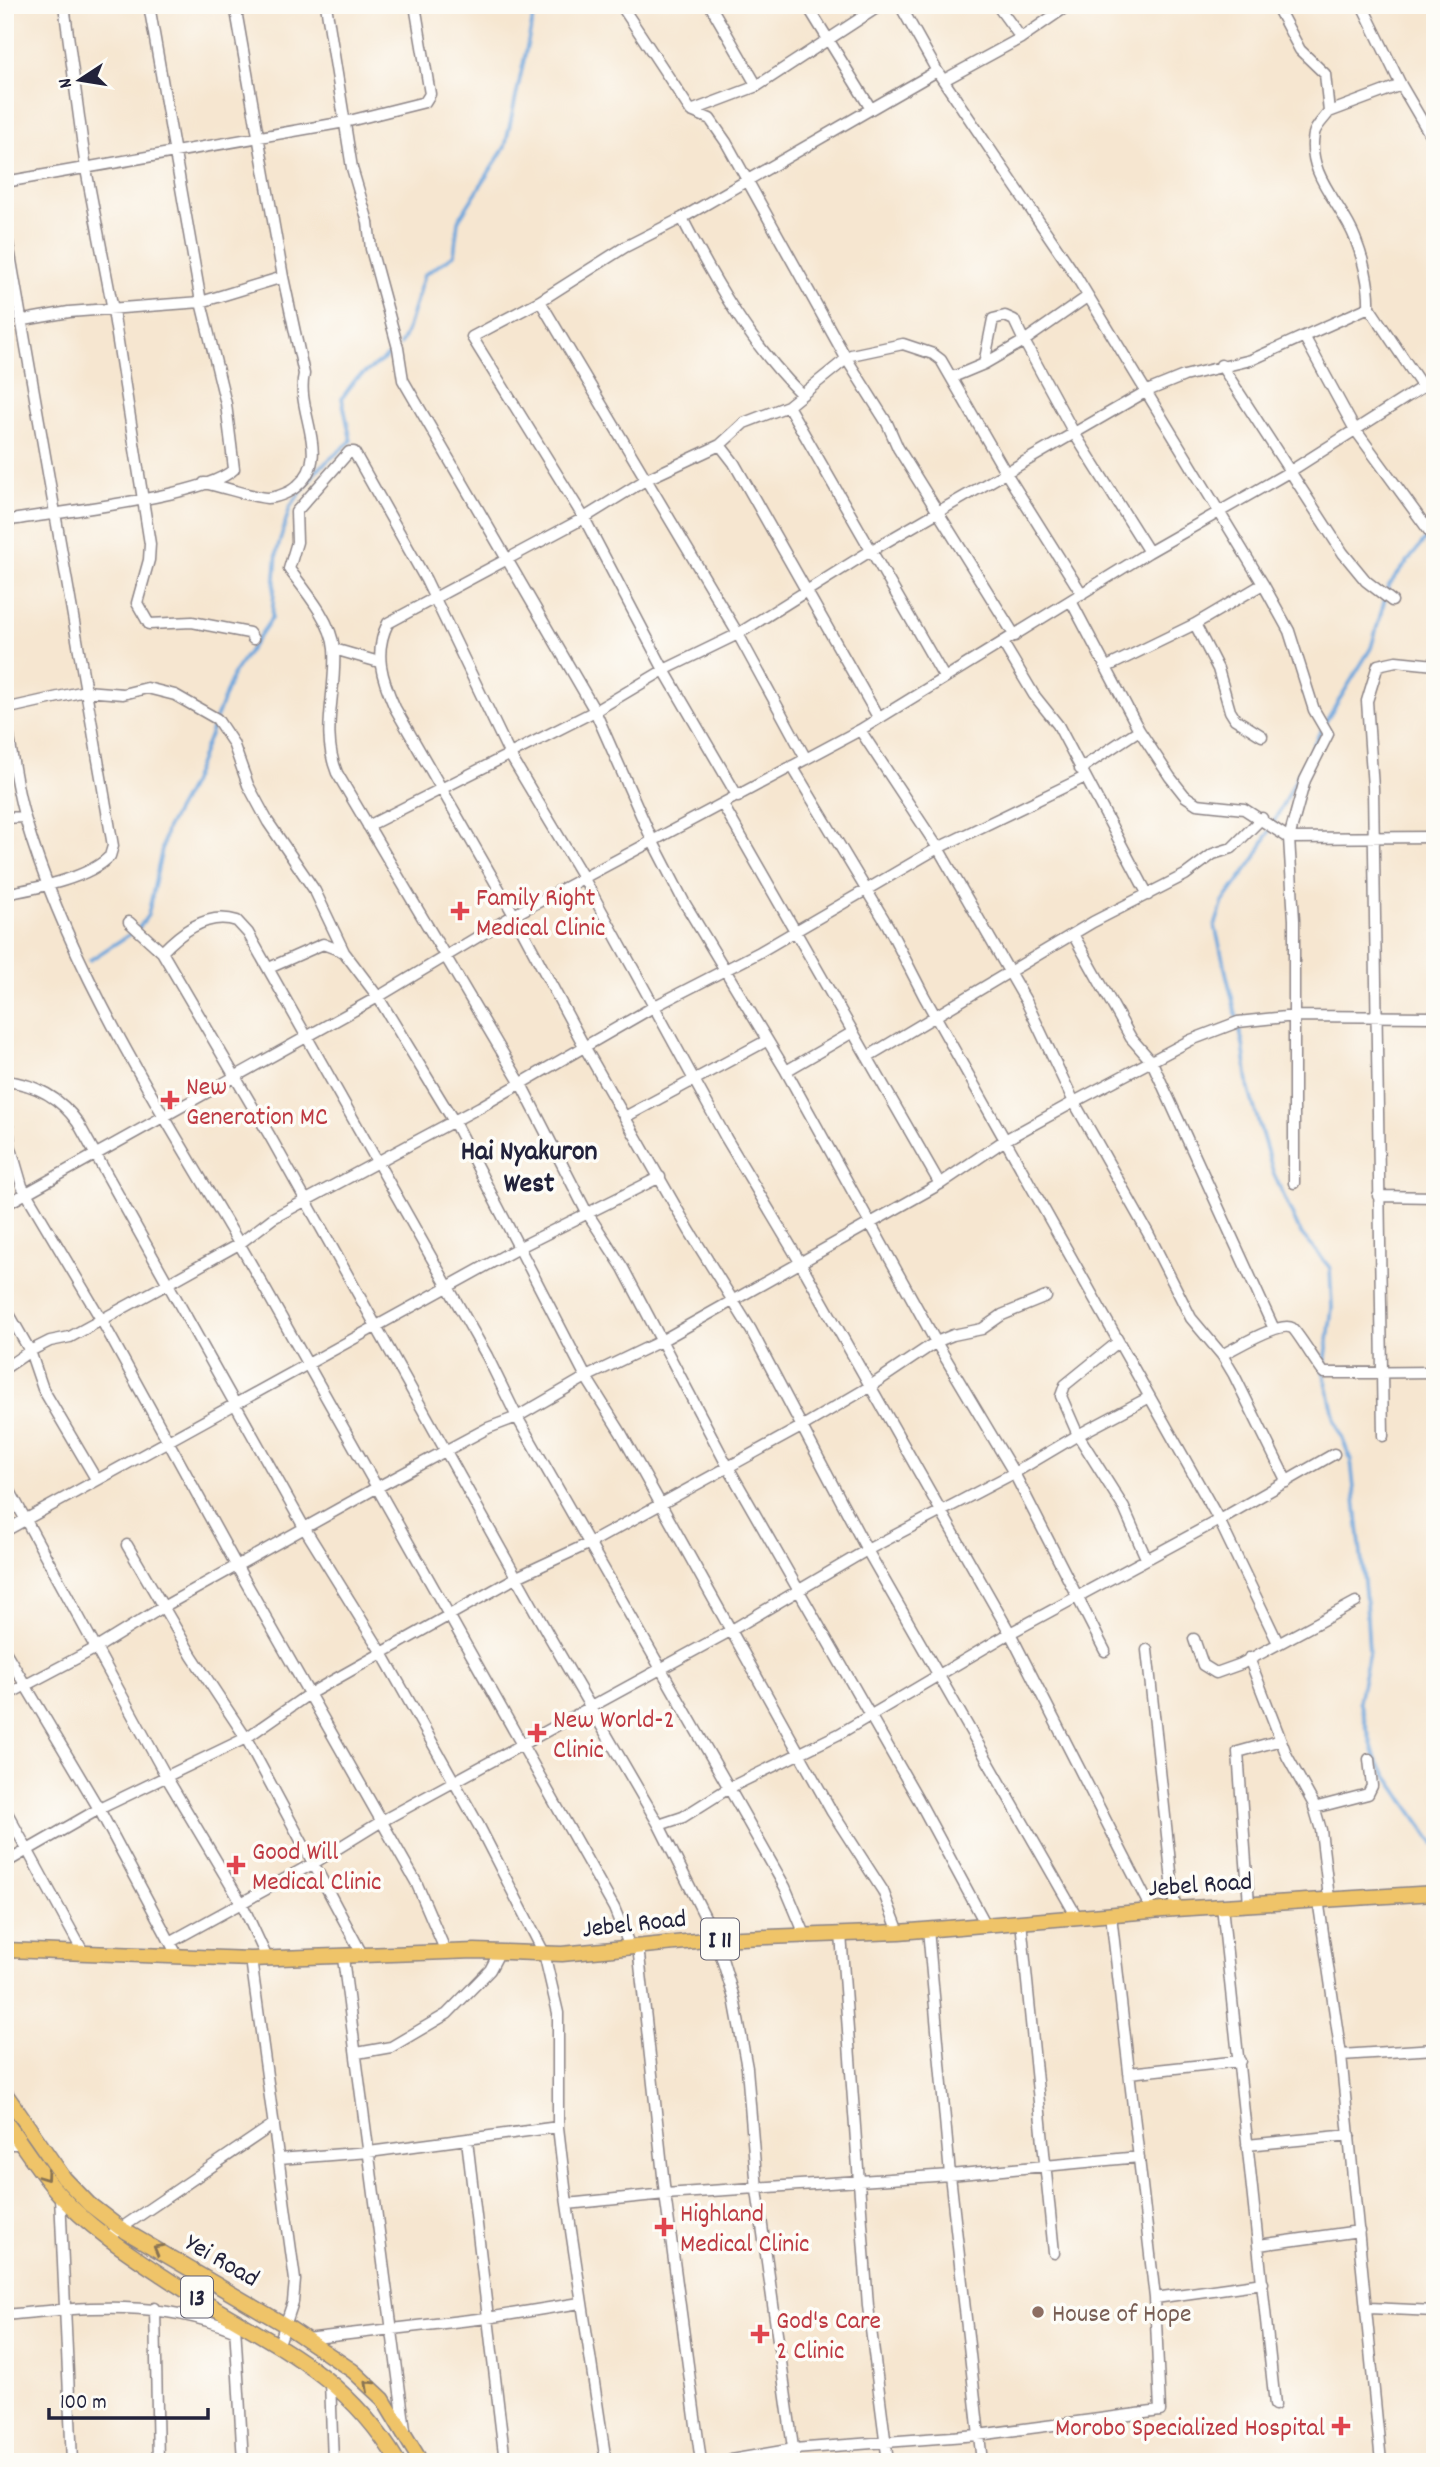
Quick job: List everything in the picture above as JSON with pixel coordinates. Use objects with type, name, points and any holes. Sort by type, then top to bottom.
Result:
[{"type":"main road","name":"Jebel Road","points":[[5,1950],[83,1952],[175,1948],[251,1959],[343,1958],[446,1952],[544,1953],[716,1939],[806,1937],[1175,1909],[1435,1893]]},
{"type":"main road","name":"Yei Road","points":[[5,2093],[64,2178],[89,2204],[120,2228],[285,2325],[373,2387],[405,2433],[421,2462]]},
{"type":"main road","name":"Yei Road","points":[[5,2121],[60,2196],[108,2237],[165,2278],[235,2325],[279,2344],[330,2381],[366,2414],[398,2462]]},
{"type":"street","points":[[64,5],[86,169],[113,310],[150,544],[149,560],[137,604],[149,624],[210,625],[249,633],[253,639]]},
{"type":"street","points":[[5,521],[141,500],[228,475],[234,469],[226,404],[211,331],[201,302],[194,247],[173,152],[149,5]]},
{"type":"street","points":[[204,483],[269,498],[292,491],[313,468],[314,454],[301,389],[304,374],[283,278],[235,5]]},
{"type":"street","points":[[326,5],[352,168],[398,348],[403,380],[595,711],[653,842],[766,1041],[786,1071],[936,1342],[1014,1473],[1105,1651]]},
{"type":"street","points":[[5,182],[345,122],[394,112],[429,98],[415,5]]},
{"type":"street","points":[[621,5],[691,111],[709,119],[749,180],[846,358],[887,423],[937,514],[1016,636]]},
{"type":"street","points":[[710,5],[757,86]]},
{"type":"street","points":[[807,5],[871,108]]},
{"type":"street","points":[[691,111],[757,86],[881,5]]},
{"type":"street","points":[[900,5],[941,76],[1147,391],[1263,584],[1289,631],[1314,710],[1328,734],[1304,780],[1289,838],[1295,1016],[1294,1183]]},
{"type":"street","points":[[997,5],[1021,38]]},
{"type":"street","points":[[738,797],[664,670],[584,518],[472,337],[540,301],[625,247],[682,218],[871,108],[1021,38],[1069,5]]},
{"type":"street","points":[[1276,5],[1300,50],[1325,74],[1329,113]]},
{"type":"street","points":[[1362,5],[1401,85],[1435,143]]},
{"type":"street","points":[[1401,85],[1329,113],[1314,132],[1314,157],[1325,189],[1355,237],[1370,293],[1369,307],[1422,387]]},
{"type":"street","points":[[682,218],[713,278],[776,370],[802,395]]},
{"type":"street","points":[[5,226],[24,320],[113,846],[106,860],[49,885],[5,894]]},
{"type":"street","points":[[24,320],[69,312],[201,302],[283,278]]},
{"type":"street","points":[[953,377],[984,364],[1024,341],[1087,298]]},
{"type":"street","points":[[540,301],[738,634],[806,759]]},
{"type":"street","points":[[368,826],[595,711],[664,670],[738,634],[872,551],[1147,391],[1221,365],[1251,360],[1369,307]]},
{"type":"street","points":[[984,364],[993,319],[1005,316],[1014,320],[1074,433],[1149,552]]},
{"type":"street","points":[[1305,338],[1354,428],[1435,539]]},
{"type":"street","points":[[1077,1917],[867,1550],[732,1300],[584,1046],[514,915],[395,708],[383,681],[379,662],[388,623],[584,518],[647,479],[720,445],[744,423],[788,406],[846,358],[903,344],[933,354],[953,377],[1006,473],[1083,594]]},
{"type":"street","points":[[1221,365],[1343,553],[1366,581],[1390,599]]},
{"type":"street","points":[[5,1205],[378,997],[514,915],[860,730],[1149,552],[1289,472],[1354,428],[1435,379]]},
{"type":"street","points":[[788,406],[944,677]]},
{"type":"street","points":[[720,445],[734,463],[878,717]]},
{"type":"street","points":[[986,1925],[728,1467],[623,1268],[586,1211],[521,1084],[443,957],[330,755],[328,734],[334,649],[324,623],[289,569],[297,542],[296,512],[349,452],[354,452],[434,597],[510,755],[583,877],[694,1080],[1010,1633],[1152,1911]]},
{"type":"street","points":[[1107,667],[1195,624],[1263,584]]},
{"type":"street","points":[[1071,601],[1139,730],[1185,796],[1198,804],[1244,809],[1262,818],[1289,838],[1435,837]]},
{"type":"street","points":[[1195,624],[1217,669],[1230,711],[1235,719],[1262,736]]},
{"type":"street","points":[[1003,643],[1034,695],[1058,725],[1084,770],[1148,894]]},
{"type":"street","points":[[334,649],[379,662]]},
{"type":"street","points":[[1383,1436],[1373,839],[1367,701],[1375,668],[1396,661],[1435,666]]},
{"type":"street","points":[[701,2462],[634,1947],[449,1615],[164,1115],[89,976],[49,885],[24,817],[5,710],[85,691],[123,694],[147,688],[175,695],[217,719],[233,743],[248,785],[268,822],[315,891],[344,952],[378,997],[453,1121],[586,1377],[660,1502],[730,1631],[764,1685],[800,1755],[883,1891],[899,1931]]},
{"type":"street","points":[[860,730],[938,848],[1026,1001],[1074,1101],[1148,1233],[1191,1318],[1222,1355],[1287,1482]]},
{"type":"street","points":[[5,1368],[30,1351],[50,1341],[70,1337],[169,1283],[239,1244],[273,1218],[521,1084],[655,1006],[795,933],[938,848],[1084,770],[1139,730]]},
{"type":"street","points":[[1076,740],[1074,748],[1084,770]]},
{"type":"street","points":[[792,766],[937,1016],[1149,1398],[1180,1447],[1219,1520],[1278,1643]]},
{"type":"street","points":[[723,805],[940,1184]]},
{"type":"street","points":[[5,818],[24,817]]},
{"type":"street","points":[[867,1057],[988,982],[1009,973],[1213,855],[1232,848],[1262,818]]},
{"type":"street","points":[[162,952],[180,934],[212,917],[237,921],[248,933],[449,1287],[517,1418],[785,1887],[806,1937]]},
{"type":"street","points":[[129,922],[162,952],[235,1075],[517,1577],[593,1706],[659,1825],[716,1939],[734,1998],[747,2068],[757,2190],[795,2462]]},
{"type":"street","points":[[1074,936],[1131,1038],[1152,1062],[1274,1329]]},
{"type":"street","points":[[269,968],[323,944],[344,952]]},
{"type":"street","points":[[5,1696],[98,1647],[236,1565],[306,1529],[376,1488],[488,1428],[517,1418],[586,1377],[661,1341],[940,1184],[1004,1140],[1217,1028],[1238,1022],[1295,1016],[1435,1017]]},
{"type":"street","points":[[786,1071],[853,1032]]},
{"type":"street","points":[[625,1117],[766,1041]]},
{"type":"street","points":[[5,1081],[35,1087],[69,1109],[306,1529],[382,1653],[479,1826],[544,1953],[558,2012],[558,2127],[567,2204],[606,2462]]},
{"type":"street","points":[[5,1103],[10,1145],[26,1194],[101,1319],[167,1442],[416,1882],[446,1952]]},
{"type":"street","points":[[5,1531],[96,1479],[237,1406],[586,1211],[660,1177]]},
{"type":"street","points":[[1378,1196],[1435,1197]]},
{"type":"street","points":[[5,1863],[99,1809],[246,1738],[309,1694],[517,1577],[590,1543],[660,1502],[801,1427],[869,1387],[936,1342],[953,1335],[982,1329],[1002,1315],[1046,1297]]},
{"type":"street","points":[[5,1307],[30,1351],[43,1389],[96,1479]]},
{"type":"street","points":[[1222,1355],[1274,1329],[1292,1327],[1324,1373],[1435,1372]]},
{"type":"street","points":[[1118,1342],[1065,1385],[1061,1396],[1078,1435],[1124,1508],[1146,1558]]},
{"type":"street","points":[[5,1651],[99,1809],[175,1948],[242,1904],[382,1821],[730,1631],[867,1550],[941,1513],[1149,1398]]},
{"type":"street","points":[[659,1825],[683,1817],[729,1788],[800,1755],[1010,1633],[1219,1520],[1334,1454]]},
{"type":"street","points":[[5,1482],[98,1647],[167,1778],[242,1904],[267,1958]]},
{"type":"street","points":[[127,1545],[246,1738],[363,1956]]},
{"type":"street","points":[[1194,1639],[1203,1665],[1216,1673],[1356,1602]]},
{"type":"street","points":[[1147,1650],[1175,1909]]},
{"type":"street","points":[[1250,1658],[1281,1740],[1314,1808],[1321,1830],[1324,1899],[1368,2308],[1381,2462]]},
{"type":"street","points":[[1249,1904],[1238,1752],[1281,1740]]},
{"type":"street","points":[[1314,1808],[1362,1798],[1368,1794],[1371,1786],[1369,1759]]},
{"type":"street","points":[[5,1810],[26,1851],[51,1889],[83,1952]]},
{"type":"street","points":[[1222,1906],[1275,2405]]},
{"type":"street","points":[[719,2462],[794,2449],[978,2435],[1160,2411],[1155,2298],[1111,1915]]},
{"type":"street","points":[[1021,1921],[1054,2253]]},
{"type":"street","points":[[928,1929],[950,2175],[982,2462]]},
{"type":"street","points":[[841,1934],[868,2306],[888,2462]]},
{"type":"street","points":[[357,2053],[391,2047],[447,2014],[490,1970],[499,1953]]},
{"type":"street","points":[[343,1958],[405,2433]]},
{"type":"street","points":[[251,1959],[295,2280],[293,2302],[279,2344]]},
{"type":"street","points":[[1341,2055],[1435,2049]]},
{"type":"street","points":[[1129,2073],[1240,2061]]},
{"type":"street","points":[[108,2237],[274,2124]]},
{"type":"street","points":[[279,2159],[369,2152],[558,2127]]},
{"type":"street","points":[[1247,2145],[1350,2135]]},
{"type":"street","points":[[467,2140],[505,2462]]},
{"type":"street","points":[[5,2144],[22,2144]]},
{"type":"street","points":[[567,2204],[666,2194],[950,2175],[1139,2157]]},
{"type":"street","points":[[60,2196],[72,2462]]},
{"type":"street","points":[[1259,2245],[1359,2231]]},
{"type":"street","points":[[1155,2298],[1263,2283]]},
{"type":"street","points":[[306,2339],[487,2318],[580,2302]]},
{"type":"street","points":[[5,2315],[67,2308],[155,2308],[235,2325],[243,2462]]},
{"type":"street","points":[[155,2308],[158,2462]]},
{"type":"street","points":[[1368,2308],[1435,2311]]},
{"type":"street","points":[[330,2381],[333,2462]]},
{"type":"waterway","points":[[400,345],[424,275],[454,255],[458,221],[505,147],[536,5]]},
{"type":"waterway","points":[[90,960],[138,929],[148,915],[166,830],[191,784],[233,674],[272,618],[277,551],[290,507],[317,470],[351,441],[342,398],[355,380],[395,351]]},
{"type":"waterway","points":[[1431,529],[1435,519]]},
{"type":"waterway","points":[[1325,723],[1371,648],[1389,585],[1428,536]]},
{"type":"waterway","points":[[1321,730],[1256,857],[1223,902],[1215,926],[1243,1044],[1249,1090],[1273,1172],[1300,1232],[1330,1268],[1332,1308],[1324,1373],[1335,1420],[1351,1460],[1366,1602],[1369,1652],[1359,1701],[1376,1760],[1435,1845]]},
{"type":"place","name":"Family Right Medical Clinic","points":[[460,911]]},
{"type":"place","name":"New Generation MC","points":[[170,1100]]},
{"type":"place","name":"New World-2 Clinic","points":[[537,1733]]},
{"type":"place","name":"Good Will Medical Clinic","points":[[236,1865]]},
{"type":"place","name":"Highland Medical Clinic","points":[[664,2227]]},
{"type":"place","name":"House of Hope","points":[[1038,2312]]},
{"type":"place","name":"God's Care 2 Clinic","points":[[760,2334]]},
{"type":"place","name":"Morobo Specialized Hospital","points":[[1341,2426]]},
{"type":"district","name":"Hai Nyakuron West","points":[[529,1165]]}]
